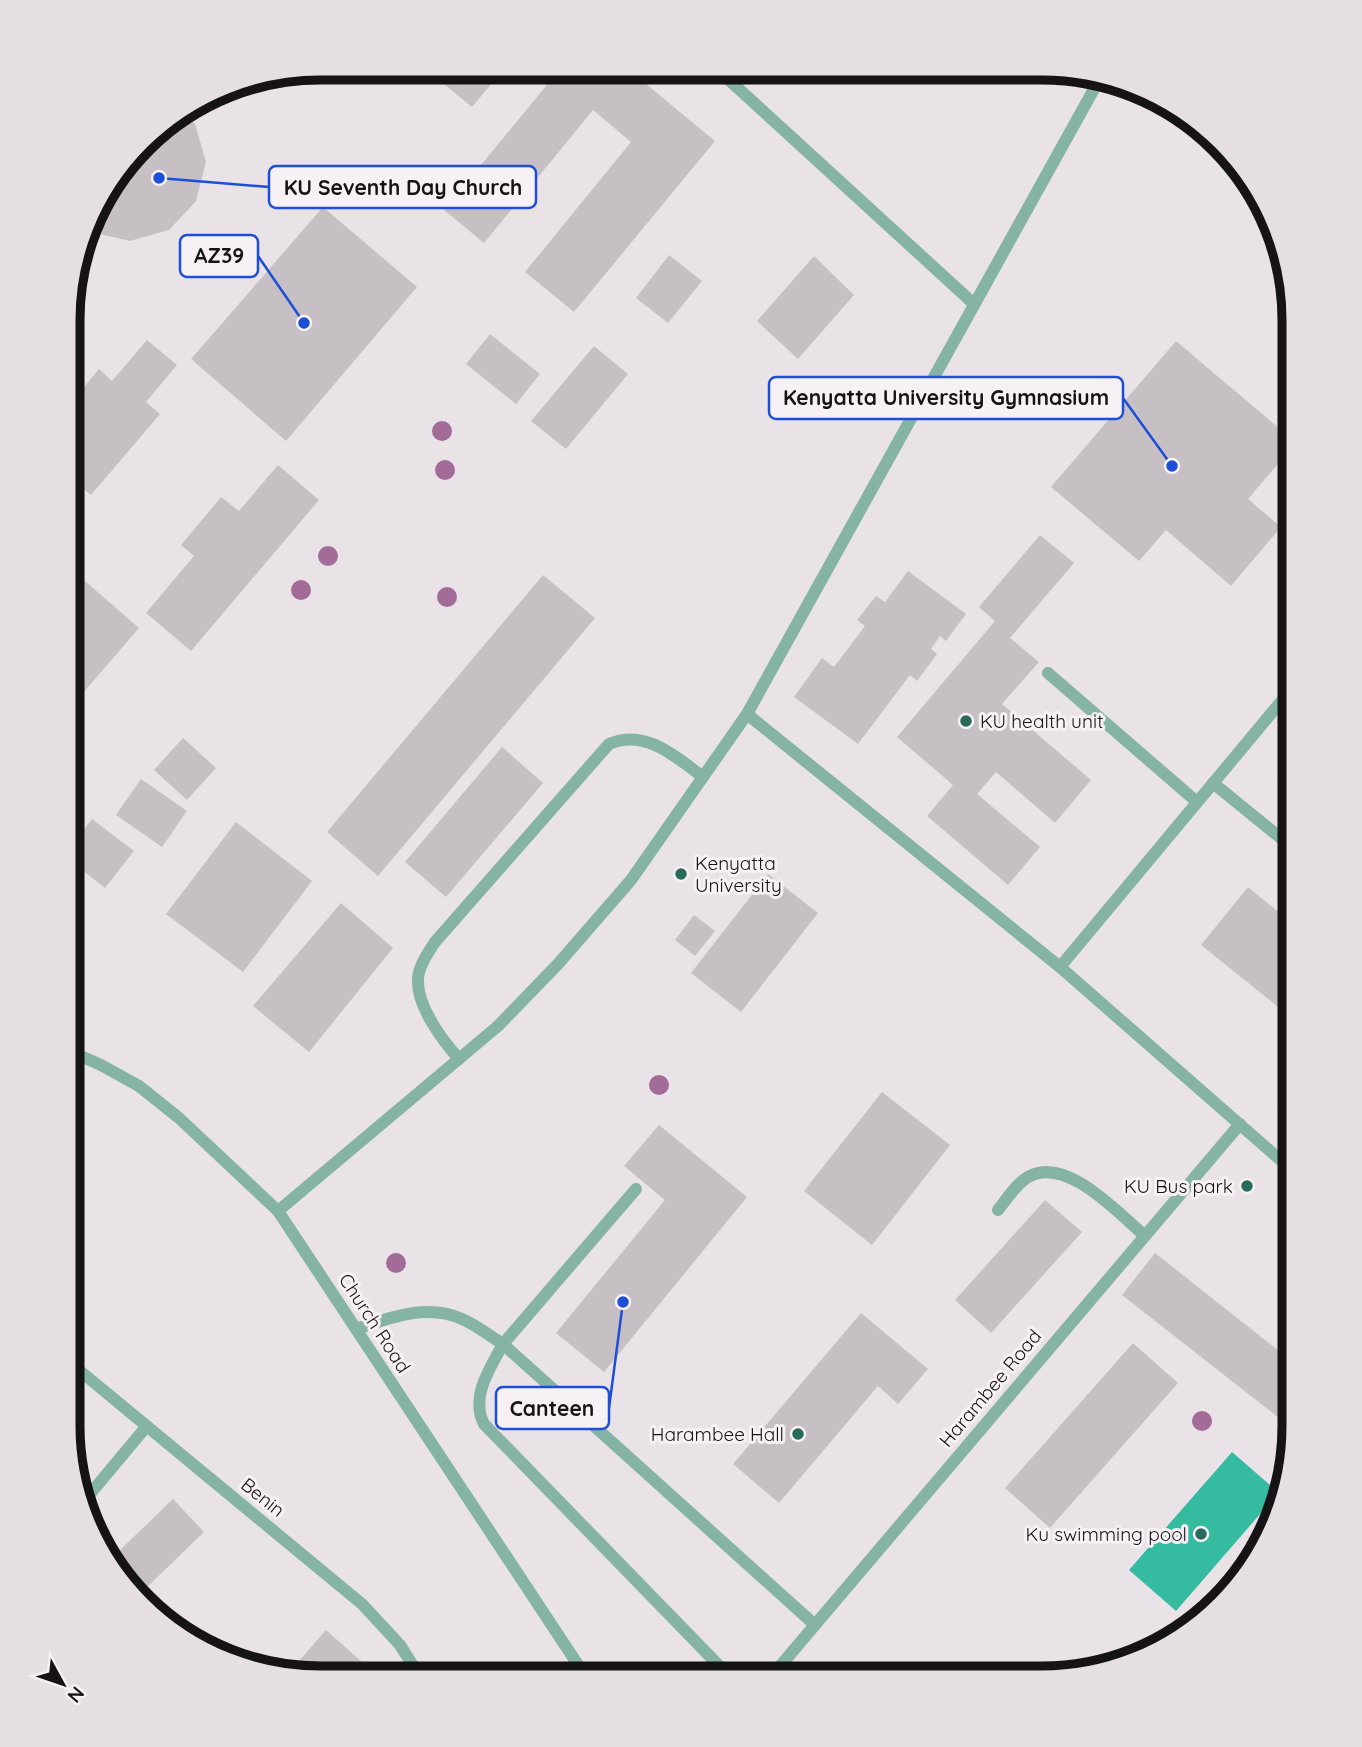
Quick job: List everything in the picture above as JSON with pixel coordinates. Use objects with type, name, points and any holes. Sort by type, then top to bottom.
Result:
[{"type":"lane","points":[[730,80],[974,304]]},
{"type":"lane","points":[[278,1211],[507,1017],[558,964],[631,880],[747,714],[1095,87]]},
{"type":"lane","points":[[1048,673],[1197,802]]},
{"type":"lane","points":[[1060,967],[1282,701]]},
{"type":"lane","points":[[747,714],[1060,967],[1281,1161]]},
{"type":"lane","points":[[459,1059],[442,1040],[427,1015],[418,982],[424,960],[435,942],[609,744],[622,738],[643,740],[663,748],[703,777]]},
{"type":"lane","points":[[1213,783],[1282,839]]},
{"type":"lane","name":"Church Road","points":[[80,1056],[139,1086],[179,1118],[278,1211],[578,1666]]},
{"type":"lane","name":"Harambee Road","points":[[780,1666],[1240,1124]]},
{"type":"lane","points":[[998,1210],[1028,1177],[1047,1171],[1064,1174],[1088,1188],[1145,1236]]},
{"type":"lane","points":[[636,1189],[503,1344],[489,1370],[478,1404],[484,1424],[719,1666]]},
{"type":"lane","points":[[356,1329],[408,1313],[438,1312],[461,1319],[503,1344],[815,1625]]},
{"type":"lane","name":"Benin","points":[[80,1370],[362,1604],[400,1644],[413,1666]]},
{"type":"lane","points":[[91,1493],[146,1427]]},
{"type":"shaded area","name":"Ku swimming pool","points":[[1232,1452],[1273,1488],[1269,1504],[1176,1611],[1129,1570]]},
{"type":"building","points":[[440,81],[494,81],[472,107]]},
{"type":"building","points":[[550,81],[642,81],[715,141],[574,312],[525,272],[631,142],[593,110],[484,243],[444,210]]},
{"type":"building","points":[[190,119],[195,124],[206,162],[196,201],[169,230],[130,241],[97,233],[130,174],[162,140]]},
{"type":"building","points":[[323,207],[417,287],[286,441],[191,359]]},
{"type":"building","points":[[669,255],[702,281],[668,323],[636,298]]},
{"type":"building","points":[[814,256],[854,295],[798,359],[757,321]]},
{"type":"building","points":[[490,334],[540,374],[516,404],[466,364]]},
{"type":"building","points":[[147,340],[177,365],[146,402],[160,414],[91,495],[80,486],[80,392],[99,369],[112,381]]},
{"type":"building","points":[[1176,341],[1282,431],[1282,459],[1248,499],[1281,527],[1231,586],[1166,530],[1139,561],[1051,487]]},
{"type":"building","points":[[594,346],[628,374],[566,449],[531,421]]},
{"type":"building","points":[[278,465],[319,500],[191,651],[146,613],[194,556],[181,545],[221,497],[239,511]]},
{"type":"building","name":"KU health unit","points":[[1040,535],[1074,563],[1010,638],[1039,662],[1002,704],[1091,780],[1055,823],[996,772],[977,794],[1040,847],[1008,885],[927,816],[953,785],[897,737],[995,621],[979,607]]},
{"type":"building","points":[[908,571],[966,614],[946,641],[940,636],[931,649],[937,654],[917,681],[910,675],[858,744],[794,697],[822,658],[834,667],[865,626],[857,620],[876,596],[885,602]]},
{"type":"building","points":[[543,575],[595,618],[378,876],[327,832]]},
{"type":"building","points":[[80,577],[139,628],[80,696]]},
{"type":"building","points":[[183,738],[216,768],[187,800],[154,770]]},
{"type":"building","points":[[502,747],[543,783],[446,897],[405,862]]},
{"type":"building","points":[[141,779],[187,811],[162,847],[116,815]]},
{"type":"building","points":[[92,819],[134,851],[105,888],[80,869],[80,834]]},
{"type":"building","points":[[236,822],[312,881],[243,972],[166,914]]},
{"type":"building","points":[[768,874],[818,913],[741,1012],[691,973]]},
{"type":"building","points":[[1248,887],[1281,915],[1281,1010],[1201,945]]},
{"type":"building","points":[[341,903],[393,948],[309,1052],[253,1006]]},
{"type":"building","points":[[694,915],[715,931],[695,956],[675,940]]},
{"type":"building","points":[[882,1092],[950,1145],[872,1245],[804,1191]]},
{"type":"building","points":[[659,1125],[747,1197],[604,1372],[556,1333],[665,1200],[624,1166]]},
{"type":"building","points":[[1045,1200],[1082,1232],[991,1333],[955,1300]]},
{"type":"building","points":[[1155,1253],[1281,1353],[1281,1420],[1122,1295]]},
{"type":"building","name":"Harambee Hall","points":[[861,1313],[928,1369],[898,1404],[878,1386],[779,1503],[733,1464]]},
{"type":"building","points":[[1133,1343],[1178,1383],[1050,1528],[1005,1488]]},
{"type":"building","points":[[173,1499],[204,1532],[145,1590],[117,1553]]},
{"type":"building","points":[[326,1630],[362,1662],[359,1666],[296,1665]]},
{"type":"place","name":"KU Seventh Day Church","points":[[159,178]]},
{"type":"place","name":"AZ39","points":[[304,323]]},
{"type":"place","name":"Kenyatta University Gymnasium","points":[[1172,466]]},
{"type":"place","name":"KU health unit","points":[[966,721]]},
{"type":"place","name":"Kenyatta University","points":[[681,874]]},
{"type":"place","name":"KU Bus park","points":[[1247,1186]]},
{"type":"place","name":"Canteen","points":[[623,1302]]},
{"type":"place","name":"Harambee Hall","points":[[798,1434]]},
{"type":"place","name":"Ku swimming pool","points":[[1201,1534]]}]
